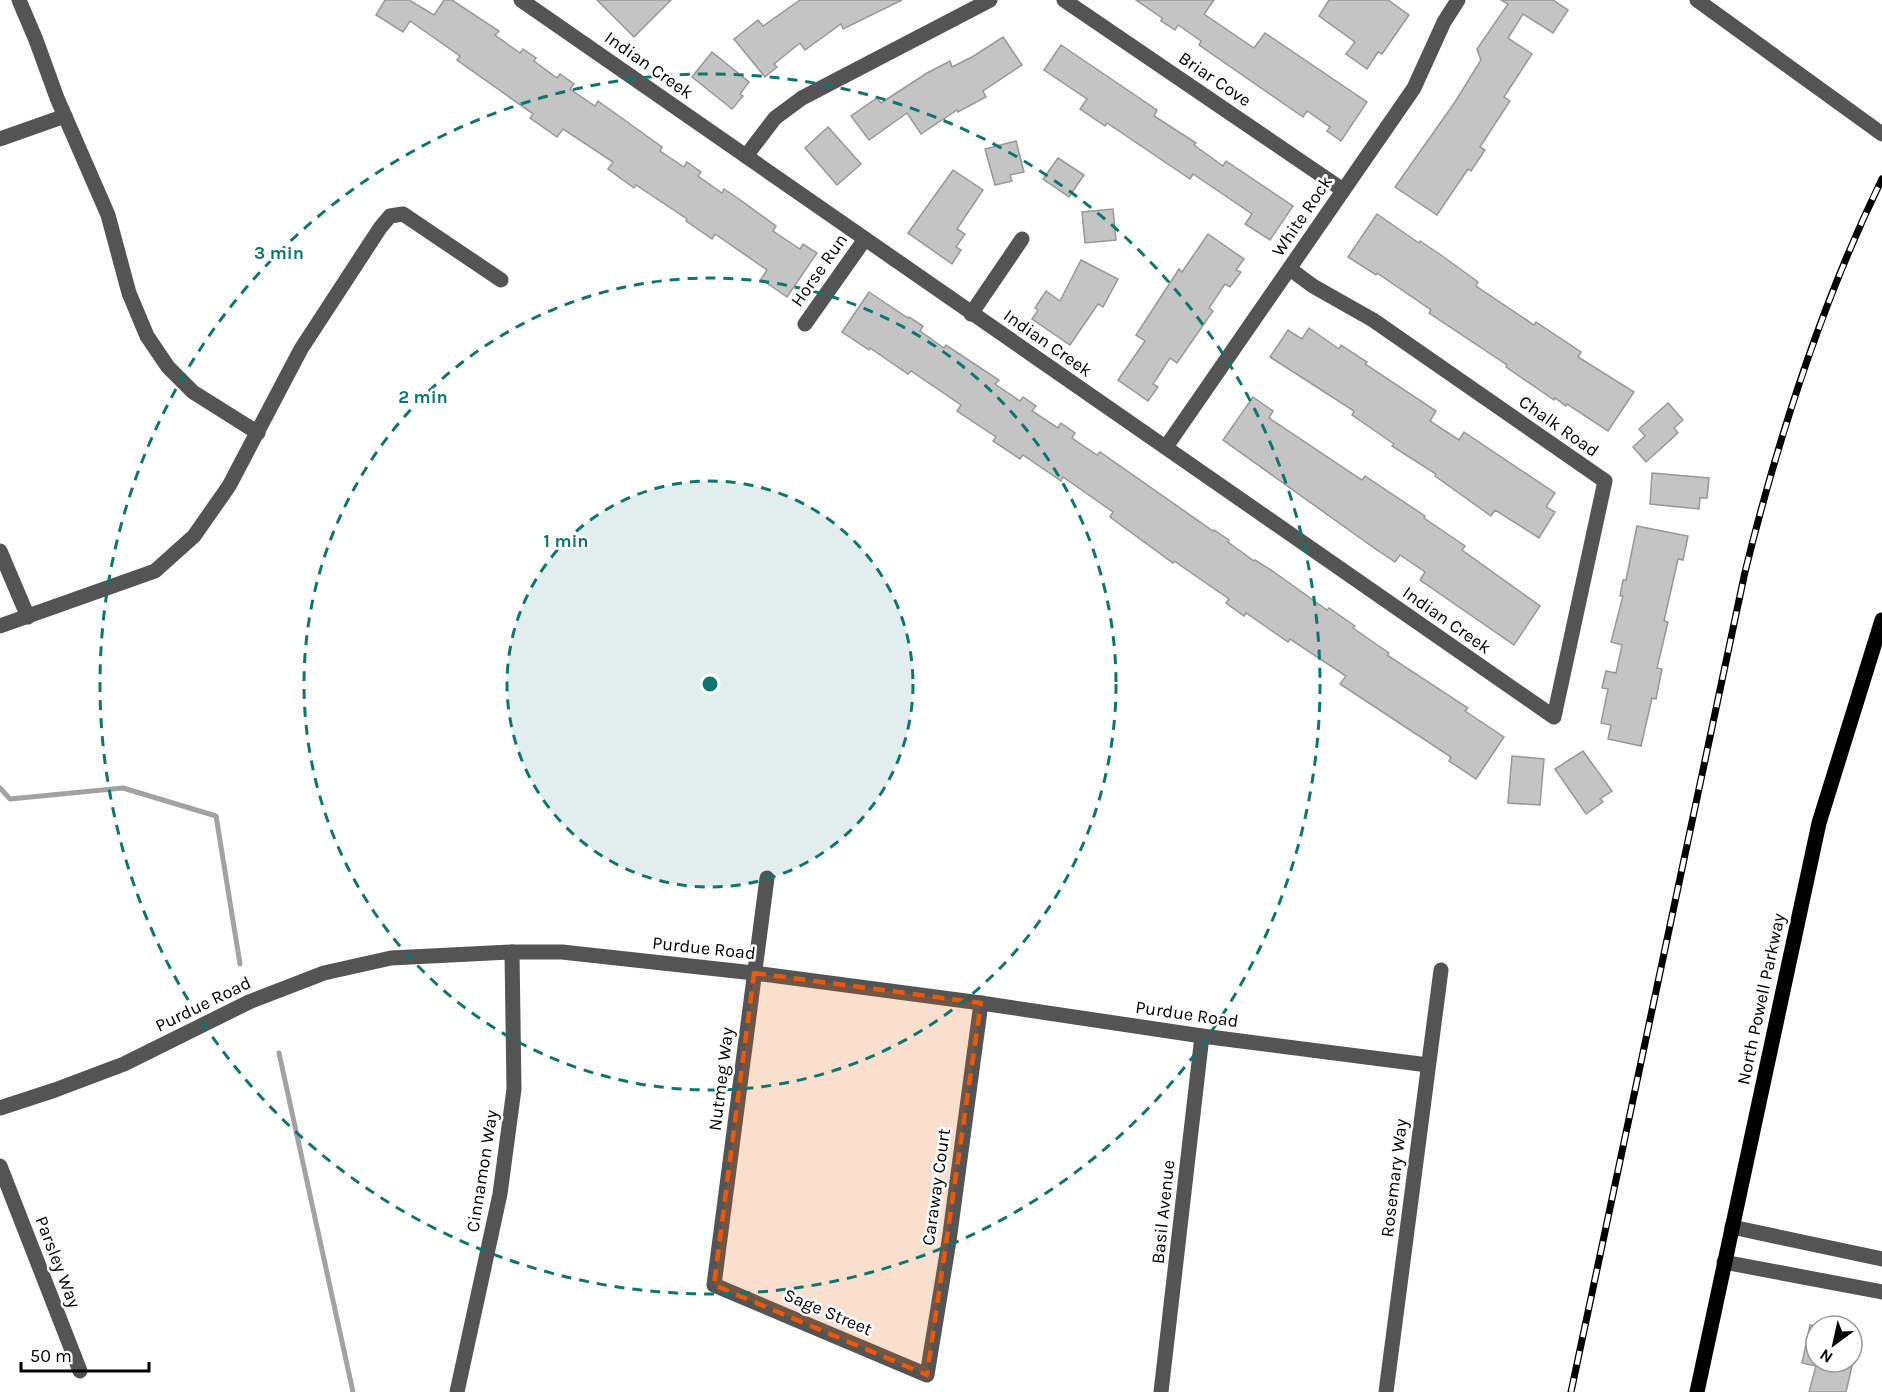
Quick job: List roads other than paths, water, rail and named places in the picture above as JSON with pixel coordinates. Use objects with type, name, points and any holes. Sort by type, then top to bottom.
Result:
[{"type":"main road","name":"North Powell Parkway","points":[[1698,1392],[1818,823],[1882,620]]},
{"type":"street","points":[[19,0],[65,116],[108,215],[129,293],[147,336],[168,367],[193,392],[258,433]]},
{"type":"street","name":"Indian Creek","points":[[521,0],[542,6],[746,156],[1554,717]]},
{"type":"street","points":[[746,156],[775,118],[802,98],[990,0]]},
{"type":"street","name":"Briar Cove","points":[[1064,0],[1343,190]]},
{"type":"street","name":"White Rock","points":[[1166,447],[1414,88],[1444,22],[1458,0]]},
{"type":"street","points":[[1697,0],[1882,134]]},
{"type":"street","points":[[0,138],[65,116]]},
{"type":"street","points":[[0,626],[156,571],[194,536],[229,486],[301,349],[390,216],[403,214],[501,280]]},
{"type":"street","name":"Horse Run","points":[[805,324],[865,239]]},
{"type":"street","points":[[971,314],[1022,239]]},
{"type":"street","name":"Chalk Road","points":[[1290,269],[1313,286],[1373,320],[1605,481],[1554,717]]},
{"type":"street","points":[[0,551],[28,617]]},
{"type":"street","name":"Nutmeg Way","points":[[714,1285],[767,878]]},
{"type":"street","name":"Purdue Road","points":[[0,1108],[123,1064],[249,1002],[324,973],[391,958],[512,952],[562,952],[754,973],[981,1003],[1202,1036],[1428,1065]]},
{"type":"street","name":"Cinnamon Way","points":[[457,1392],[500,1194],[514,1089],[512,952]]},
{"type":"street","name":"Rosemary Way","points":[[1386,1392],[1441,970]]},
{"type":"street","name":"Caraway Court","points":[[927,1375],[949,1241],[981,1003]]},
{"type":"street","name":"Basil Avenue","points":[[1161,1392],[1173,1304],[1202,1036]]},
{"type":"street","name":"Parsley Way","points":[[0,1166],[80,1371]]},
{"type":"street","points":[[1732,1227],[1882,1259]]},
{"type":"street","points":[[1724,1262],[1882,1292]]},
{"type":"street","name":"Sage Street","points":[[714,1285],[927,1375]]},
{"type":"waterway","points":[[0,788],[10,799],[123,788],[216,816],[240,964]]},
{"type":"waterway","points":[[279,1053],[353,1392]]},
{"type":"railway","points":[[1571,1392],[1745,572],[1803,372],[1840,273],[1882,179]]}]
